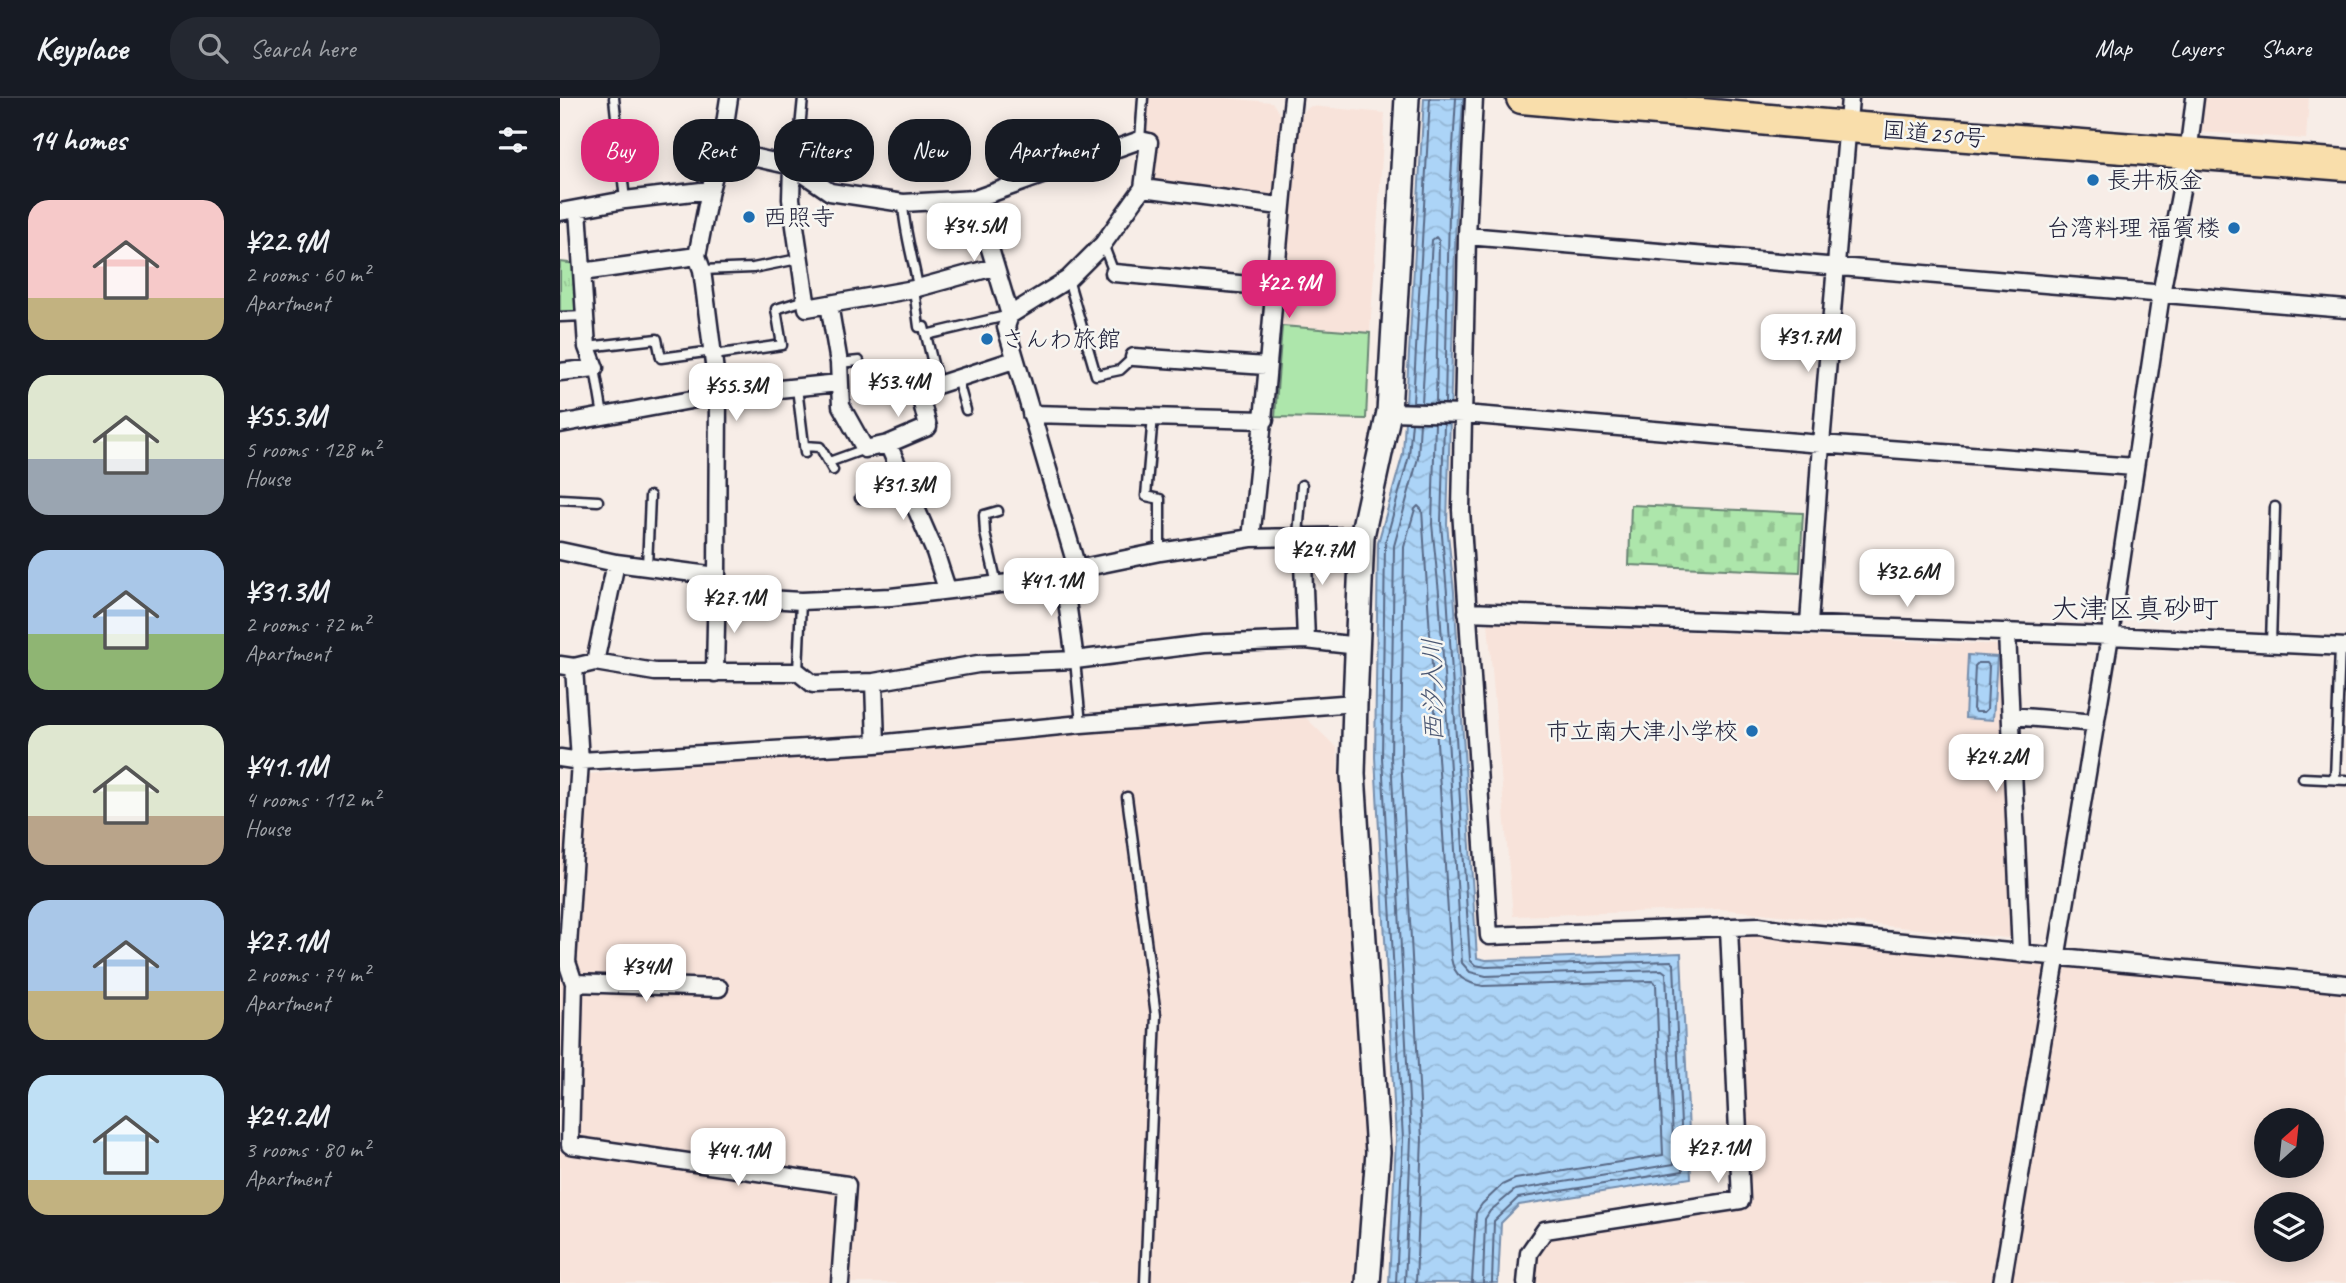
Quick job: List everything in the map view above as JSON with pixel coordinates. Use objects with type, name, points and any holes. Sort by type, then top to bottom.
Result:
[{"type":"highway","name":"国道250号","points":[[1522,98],[1849,113],[2188,154],[2346,165]]},
{"type":"street","points":[[726,119],[729,98]]},
{"type":"street","points":[[1251,538],[1265,420],[1266,366],[1280,206],[1293,98]]},
{"type":"street","points":[[1368,1283],[1378,1152],[1353,774],[1355,703],[1362,536],[1389,412],[1407,98]]},
{"type":"street","points":[[1474,98],[1467,236],[1461,510],[1489,936],[1759,926],[1798,932],[2346,984]]},
{"type":"street","points":[[2002,1283],[2096,723],[2161,294],[2188,154],[2195,98]]},
{"type":"street","points":[[1809,624],[1849,113]]},
{"type":"street","points":[[816,182],[830,191],[902,203],[975,200],[1140,140],[1149,142],[1143,188],[1103,244],[1068,279],[1010,315]]},
{"type":"street","points":[[712,182],[699,263],[718,395],[715,673]]},
{"type":"street","points":[[793,182],[791,199],[807,309],[916,288],[994,267]]},
{"type":"street","points":[[1143,188],[1280,206]]},
{"type":"street","points":[[560,212],[625,200],[710,190]]},
{"type":"street","points":[[975,200],[1010,315],[1006,327],[1070,570],[1075,660]]},
{"type":"street","points":[[560,372],[595,368],[587,347],[578,209]]},
{"type":"street","points":[[1467,236],[2346,309]]},
{"type":"street","points":[[582,272],[699,263]]},
{"type":"street","points":[[1114,273],[1273,287]]},
{"type":"street","points":[[829,304],[839,363],[841,406],[865,449],[888,444],[928,427],[919,390],[1014,360]]},
{"type":"street","points":[[1134,357],[1266,366]]},
{"type":"street","points":[[560,424],[718,395],[839,383]]},
{"type":"street","points":[[1389,412],[1464,414],[2135,467]]},
{"type":"street","points":[[1031,414],[1265,420]]},
{"type":"street","points":[[888,444],[935,552],[947,589]]},
{"type":"street","points":[[1300,536],[1306,640]]},
{"type":"street","points":[[716,596],[801,601],[891,597],[997,584],[1160,552],[1251,538],[1362,536]]},
{"type":"street","points":[[560,551],[616,563],[717,576]]},
{"type":"street","points":[[595,662],[616,563]]},
{"type":"street","points":[[1467,612],[2343,647]]},
{"type":"street","points":[[2007,632],[2021,954]]},
{"type":"street","points":[[840,1283],[847,1185],[570,1145],[574,983],[563,962],[580,761],[567,666],[595,662],[654,672],[798,672],[813,684],[874,682],[978,664],[1075,660],[1203,645],[1306,640],[1358,646]]},
{"type":"street","points":[[874,682],[876,744]]},
{"type":"street","points":[[560,758],[580,761],[876,744],[1081,724],[1355,703]]},
{"type":"street","points":[[2011,716],[2096,723]]},
{"type":"street","points":[[1526,1283],[1529,1253],[1545,1230],[1741,1200],[1729,928]]},
{"type":"street","points":[[574,983],[719,988]]},
{"type":"lane","points":[[614,98],[625,200]]},
{"type":"lane","points":[[800,119],[803,98]]},
{"type":"lane","points":[[1140,140],[1143,98]]},
{"type":"lane","points":[[902,203],[904,230],[911,246],[919,327],[924,327],[938,384]]},
{"type":"lane","points":[[1103,244],[1114,273]]},
{"type":"lane","points":[[699,263],[753,268],[798,259]]},
{"type":"lane","points":[[1068,279],[1096,375],[1120,370],[1134,357]]},
{"type":"lane","points":[[587,347],[657,340],[661,358],[782,345],[776,309],[805,300]]},
{"type":"lane","points":[[926,335],[1010,315]]},
{"type":"lane","points":[[560,317],[585,316]]},
{"type":"lane","points":[[839,363],[859,361]]},
{"type":"lane","points":[[595,368],[603,416]]},
{"type":"lane","points":[[957,378],[967,410]]},
{"type":"lane","points":[[797,388],[804,450],[820,447],[831,466],[865,449]]},
{"type":"lane","points":[[1153,416],[1146,496],[1160,499],[1160,552]]},
{"type":"lane","points":[[860,498],[904,478]]},
{"type":"lane","points":[[1300,536],[1303,485]]},
{"type":"lane","points":[[647,567],[649,496]]},
{"type":"lane","points":[[560,499],[598,501]]},
{"type":"lane","points":[[2271,644],[2275,506]]},
{"type":"lane","points":[[997,584],[985,533],[984,515],[998,511]]},
{"type":"lane","points":[[798,672],[801,601]]},
{"type":"lane","points":[[2335,779],[2343,647]]},
{"type":"lane","points":[[1075,660],[1081,724]]},
{"type":"lane","points":[[2303,778],[2346,780]]},
{"type":"lane","points":[[1127,797],[1157,1015],[1145,1283]]},
{"type":"shaded area","points":[[1145,98],[1223,98],[1272,102],[1281,116],[1274,200],[1152,187],[1143,133]]},
{"type":"shaded area","points":[[2202,98],[2309,98],[2306,139],[2198,132]]},
{"type":"shaded area","points":[[1311,106],[1385,113],[1370,332],[1281,325],[1300,121],[1303,112]]},
{"type":"shaded area","name":"市立南大津小学校","points":[[1488,623],[2003,645],[2017,939],[1720,909],[1513,916]]},
{"type":"shaded area","points":[[1304,716],[1337,748],[1366,1135],[1355,1283],[560,1283],[560,814],[585,816],[588,774]]},
{"type":"shaded area","points":[[1752,929],[1792,938],[2346,994],[2346,1283],[1531,1283],[1534,1257],[1548,1237],[1748,1205],[1738,936]]},
{"type":"green space","points":[[560,262],[577,264],[582,311],[560,314]]},
{"type":"green space","points":[[1282,326],[1370,333],[1366,419],[1275,417]]},
{"type":"green space","points":[[1631,505],[1803,513],[1800,572],[1629,565]]},
{"type":"water","name":"西汐入川","points":[[1424,98],[1463,98],[1456,213],[1447,524],[1454,592],[1477,958],[1486,960],[1681,953],[1691,1178],[1519,1205],[1501,1223],[1498,1283],[1389,1283],[1396,1139],[1375,757],[1378,543],[1403,454]]},
{"type":"water","points":[[1968,655],[1997,657],[1993,720],[1965,718]]},
{"type":"place","name":"長井板金","points":[[2093,180]]},
{"type":"place","name":"西照寺","points":[[749,217]]},
{"type":"place","name":"台湾料理 福賓楼","points":[[2234,228]]},
{"type":"place","name":"さんわ旅館","points":[[987,339]]},
{"type":"place","name":"市立南大津小学校","points":[[1752,731]]},
{"type":"district","name":"大津区真砂町","points":[[2135,608]]}]
